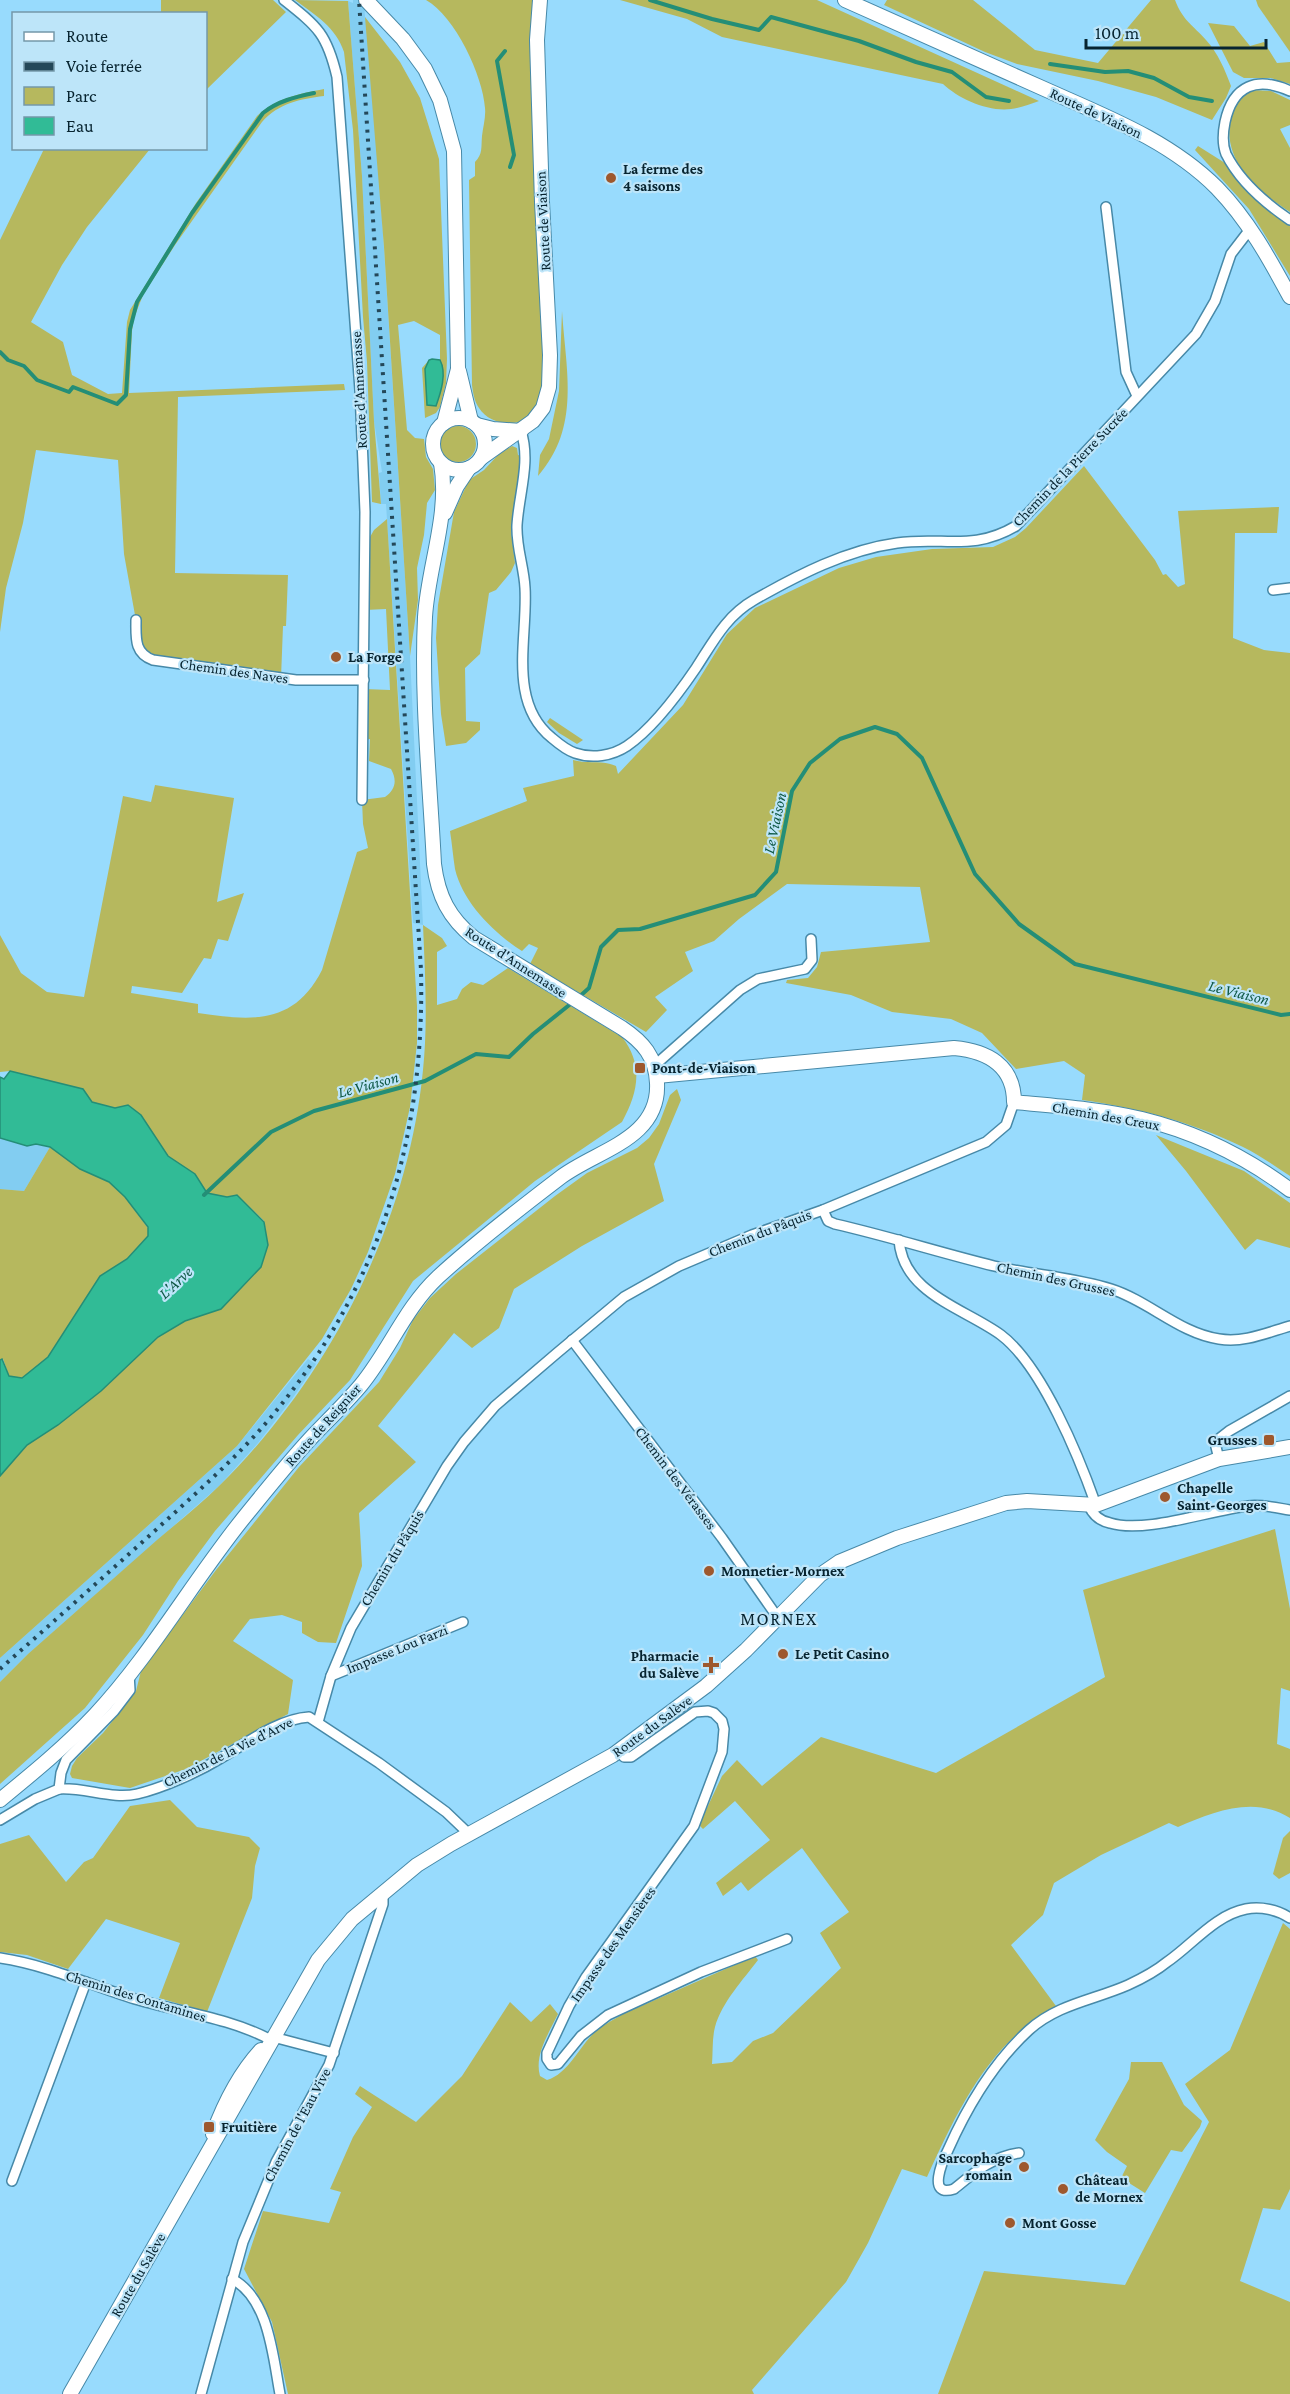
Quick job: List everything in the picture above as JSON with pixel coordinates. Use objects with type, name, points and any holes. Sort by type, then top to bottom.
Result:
[{"type":"main road","name":"Route d'Annemasse","points":[[366,0],[403,39],[420,61],[440,100],[454,152],[458,369],[444,423],[436,432],[433,443],[435,454],[441,463],[443,483],[440,526],[428,591],[425,643],[436,881],[447,910],[461,928],[511,962],[622,1028],[646,1049],[656,1071]]},
{"type":"main road","name":"Route de Viaison","points":[[481,458],[539,415],[547,399],[549,387],[550,355],[537,27],[540,0]]},
{"type":"main road","name":"Route de Viaison","points":[[846,0],[1121,123],[1162,145],[1209,181],[1251,228],[1290,297]]},
{"type":"main road","name":"Route d'Annemasse","points":[[440,526],[457,486],[469,468],[481,458],[485,441],[465,404],[458,369]]},
{"type":"main road","points":[[444,423],[457,418],[493,429],[520,431]]},
{"type":"main road","points":[[441,463],[454,470],[469,468]]},
{"type":"main road","points":[[656,1071],[961,1049],[978,1051],[998,1063],[1012,1083],[1014,1102]]},
{"type":"main road","name":"Route de Reignier","points":[[0,1800],[68,1742],[129,1674],[241,1521],[288,1463],[362,1384],[425,1289],[456,1261],[568,1173],[636,1133],[647,1120],[655,1104],[656,1071]]},
{"type":"main road","name":"Chemin des Creux","points":[[1014,1102],[1110,1114],[1163,1125],[1246,1160],[1290,1190]]},
{"type":"main road","name":"Route du Salève","points":[[70,2394],[205,2156],[228,2098],[245,2070],[272,2039],[327,1947],[352,1919],[383,1892],[434,1854],[619,1751],[714,1680],[827,1570],[849,1557],[897,1538],[1006,1503],[1027,1501],[1093,1505],[1219,1459],[1290,1447]]},
{"type":"street","name":"Route d'Annemasse","points":[[284,0],[321,32],[327,42],[337,77],[358,358],[365,501],[362,800]]},
{"type":"street","points":[[1290,92],[1274,85],[1248,86],[1238,92],[1228,110],[1224,129],[1224,146],[1238,172],[1253,191],[1290,220]]},
{"type":"street","points":[[1106,207],[1126,372],[1137,396]]},
{"type":"street","name":"Chemin de la Pierre Sucrée","points":[[520,431],[526,454],[517,527],[518,551],[525,588],[523,662],[527,698],[532,716],[548,735],[569,751],[594,757],[620,750],[643,732],[695,670],[726,624],[752,601],[814,569],[858,551],[898,543],[930,540],[956,543],[980,541],[1016,526],[1189,342],[1206,320],[1231,254],[1251,228]]},
{"type":"street","points":[[1273,590],[1290,588]]},
{"type":"street","name":"Chemin des Naves","points":[[136,620],[137,647],[142,654],[153,660],[296,680],[364,680]]},
{"type":"street","points":[[656,1071],[740,990],[765,977],[806,969],[812,960],[811,939]]},
{"type":"street","name":"Chemin du Pâquis","points":[[318,1722],[332,1676],[360,1612],[447,1466],[495,1406],[624,1297],[679,1266],[986,1143],[1006,1125],[1014,1102]]},
{"type":"street","name":"Chemin des Grusses","points":[[823,1210],[828,1221],[835,1224],[997,1266],[1107,1288],[1140,1302],[1195,1333],[1245,1339],[1290,1326]]},
{"type":"street","points":[[899,1240],[900,1256],[914,1277],[942,1301],[985,1324],[1004,1338],[1034,1373],[1082,1465],[1099,1519],[1125,1526],[1252,1505],[1290,1510]]},
{"type":"street","name":"Chemin des Vérasses","points":[[572,1340],[717,1532],[778,1618]]},
{"type":"street","points":[[1219,1459],[1216,1446],[1222,1435],[1290,1396]]},
{"type":"street","name":"Impasse Lou Farzi","points":[[332,1676],[463,1622]]},
{"type":"street","points":[[59,1789],[61,1773],[66,1760],[114,1711],[130,1690],[129,1674]]},
{"type":"street","name":"Impasse des Mensières","points":[[619,1751],[624,1757],[631,1757],[689,1716],[702,1710],[718,1716],[724,1729],[722,1752],[694,1826],[574,1996],[554,2034],[547,2053],[550,2065],[558,2064],[581,2036],[608,2015],[701,1972],[787,1939]]},
{"type":"street","name":"Chemin de la Vie d'Arve","points":[[0,1820],[35,1799],[59,1789],[74,1788],[117,1795],[138,1794],[219,1760],[283,1724],[309,1717],[318,1722]]},
{"type":"street","points":[[318,1722],[446,1812],[469,1834]]},
{"type":"street","name":"Chemin de l'Eau Vive","points":[[201,2394],[243,2242],[276,2162],[334,2053],[383,1904],[383,1892]]},
{"type":"street","points":[[1019,2153],[1002,2156],[981,2166],[949,2191],[939,2185],[937,2178],[943,2159],[972,2101],[1013,2046],[1046,2017],[1075,2002],[1129,1985],[1167,1963],[1213,1925],[1237,1912],[1260,1908],[1290,1918]]},
{"type":"street","name":"Chemin des Contamines","points":[[0,1958],[29,1962],[134,1999],[241,2028],[272,2039],[334,2053]]},
{"type":"street","points":[[12,2181],[46,2084],[86,1982]]},
{"type":"street","points":[[232,2279],[244,2288],[262,2315],[280,2394]]},
{"type":"shaded area","points":[[353,0],[364,0],[365,17],[370,30],[410,656],[423,925],[413,923],[386,504],[381,504],[379,473],[382,472],[374,421],[362,176],[348,1],[353,3]]},
{"type":"shaded area","points":[[0,1138],[27,1146],[36,1144],[50,1147],[24,1191],[0,1189]]},
{"type":"shaded area","points":[[308,1359],[316,1364],[292,1399],[258,1443],[219,1486],[28,1654],[0,1682],[0,1658],[237,1446]]},
{"type":"green space","points":[[161,0],[273,0],[286,12],[207,89],[207,12],[161,12]]},
{"type":"green space","points":[[295,0],[348,1],[362,176],[374,421],[381,504],[372,502],[367,362],[353,130],[344,52],[336,35],[317,16]]},
{"type":"green space","points":[[426,0],[535,0],[531,15],[545,387],[533,414],[517,422],[502,423],[489,418],[479,408],[473,394],[469,180],[475,176],[475,162],[480,153],[485,108],[479,80],[466,48],[447,19]]},
{"type":"green space","points":[[620,0],[817,0],[1039,101],[1011,109],[984,106],[957,95],[943,84],[722,37],[687,19]]},
{"type":"green space","points":[[887,0],[973,0],[1035,50],[1098,63],[1151,0],[1175,0],[1185,18],[1214,50],[1231,86],[1212,120],[1156,97],[1098,81],[1017,64],[985,52],[884,5]]},
{"type":"green space","points":[[1256,0],[1290,0],[1290,52],[1258,6]]},
{"type":"green space","points":[[365,17],[400,62],[420,98],[439,159],[446,383],[440,407],[436,413],[425,418],[422,368],[429,360],[440,360],[440,335],[414,321],[398,325],[407,430],[415,438],[424,439],[426,457],[433,469],[435,490],[427,503],[424,535],[417,568],[418,600],[410,656],[384,247]]},
{"type":"green space","points":[[1208,23],[1234,26],[1250,46],[1264,42],[1277,63],[1290,62],[1290,84],[1271,78],[1244,78],[1233,72]]},
{"type":"green space","points":[[324,89],[324,96],[290,103],[275,110],[262,122],[175,245],[143,295],[134,318],[132,331],[129,393],[344,384],[345,390],[178,397],[175,573],[288,575],[281,678],[142,654],[124,554],[118,460],[36,450],[23,523],[6,588],[0,632],[0,240],[44,150],[149,150],[87,227],[62,265],[31,322],[63,342],[72,375],[108,394],[122,393],[127,322],[130,310],[196,203],[257,116],[272,105],[297,95]]},
{"type":"green space","points":[[1253,90],[1271,91],[1290,100],[1290,125],[1280,129],[1290,148],[1290,212],[1255,185],[1237,161],[1232,148],[1229,134],[1234,109],[1241,98]]},
{"type":"green space","points":[[1198,146],[1225,163],[1236,177],[1290,226],[1290,276],[1249,209],[1195,150]]},
{"type":"green space","points":[[562,311],[568,377],[566,418],[552,457],[538,476],[540,455],[549,439],[559,391]]},
{"type":"green space","points":[[458,426],[471,431],[476,444],[471,457],[458,462],[445,457],[440,444],[445,431]]},
{"type":"green space","points":[[512,446],[517,448],[518,455],[521,456],[511,532],[515,563],[511,572],[496,590],[489,593],[480,654],[465,668],[466,721],[480,722],[480,730],[466,743],[446,746],[441,714],[436,638],[438,605],[454,512],[469,480]]},
{"type":"green space","points":[[1084,466],[1155,560],[1163,575],[1166,574],[1178,587],[1185,584],[1178,511],[1279,507],[1277,533],[1235,533],[1233,638],[1264,650],[1290,653],[1290,1176],[1249,1150],[1204,1130],[1124,1107],[1082,1100],[1085,1075],[1064,1061],[1016,1069],[982,1033],[951,1019],[892,1012],[851,995],[786,983],[787,980],[808,978],[817,967],[821,952],[930,942],[920,887],[787,884],[739,919],[714,941],[685,952],[693,971],[655,997],[667,1010],[646,1032],[530,964],[538,948],[529,944],[522,951],[491,926],[472,905],[459,882],[455,869],[450,831],[527,801],[523,788],[574,776],[573,760],[611,764],[616,766],[618,774],[683,705],[727,634],[755,608],[839,568],[876,557],[932,549],[993,547],[1015,537],[1026,528]]},
{"type":"green space","points":[[387,519],[417,1006],[417,1043],[410,1107],[395,1174],[368,1252],[351,1289],[322,1339],[237,1446],[0,1658],[0,1476],[27,1445],[58,1425],[101,1391],[158,1337],[185,1321],[221,1308],[268,1245],[264,1221],[237,1195],[227,1197],[207,1193],[194,1176],[169,1157],[146,1124],[128,1105],[115,1108],[92,1102],[82,1089],[10,1071],[0,1072],[0,935],[21,973],[47,992],[84,997],[123,796],[151,802],[155,785],[234,798],[217,902],[244,893],[228,941],[218,939],[211,959],[204,958],[182,993],[132,986],[131,993],[198,1004],[198,1013],[254,1017],[285,1010],[311,988],[322,970],[357,852],[368,848],[363,824],[362,800],[385,797],[394,784],[391,769],[369,761],[370,739],[363,741],[364,689],[390,690],[386,609],[365,610],[366,544],[374,530]]},
{"type":"green space","points":[[550,718],[583,740],[577,744],[559,733],[547,722]]},
{"type":"green space","points":[[423,925],[442,938],[447,946],[437,952],[437,1005],[457,999],[462,989],[471,982],[483,985],[508,968],[622,1037],[634,1058],[636,1079],[632,1100],[622,1122],[535,1181],[413,1281],[350,1380],[298,1435],[215,1531],[178,1581],[143,1635],[85,1708],[0,1784],[0,1682],[28,1654],[197,1507],[259,1443],[295,1397],[328,1348],[357,1295],[381,1241],[400,1185],[414,1128],[423,1070],[425,1034]]},
{"type":"green space","points":[[677,1089],[681,1100],[654,1164],[664,1201],[582,1246],[514,1289],[499,1328],[472,1348],[454,1333],[378,1426],[416,1462],[359,1513],[362,1566],[336,1643],[318,1642],[302,1633],[302,1622],[282,1615],[250,1619],[233,1641],[293,1680],[288,1714],[186,1769],[130,1788],[72,1778],[70,1774],[72,1766],[77,1758],[103,1733],[136,1691],[141,1671],[216,1570],[299,1467],[379,1382],[400,1348],[413,1320],[430,1298],[456,1274],[555,1196],[587,1173],[637,1148],[649,1138],[659,1124],[670,1095]]},
{"type":"green space","points":[[1156,1135],[1244,1171],[1290,1203],[1290,1248],[1257,1239],[1245,1250]]},
{"type":"green space","points":[[50,1147],[80,1169],[109,1182],[125,1197],[148,1228],[148,1236],[127,1259],[100,1276],[48,1357],[22,1378],[9,1376],[3,1359],[0,1360],[0,1189],[24,1191]]},
{"type":"green space","points":[[1275,1529],[1290,1609],[1290,1691],[1281,1688],[1277,1744],[1290,1749],[1290,1818],[1276,1811],[1248,1807],[1219,1811],[1178,1827],[1169,1823],[1101,1855],[1054,1883],[1043,1915],[1011,1945],[1056,2006],[1018,2033],[989,2065],[965,2100],[927,2177],[902,2169],[868,2243],[846,2282],[752,2390],[754,2394],[288,2394],[272,2322],[244,2269],[263,2211],[329,2223],[341,2192],[330,2189],[353,2137],[372,2107],[355,2094],[360,2086],[416,2122],[462,2076],[510,2002],[531,2022],[550,2004],[558,2014],[543,2044],[539,2060],[540,2076],[547,2080],[567,2066],[594,2033],[623,2014],[755,1956],[758,1960],[728,2000],[714,2031],[712,2064],[732,2062],[753,2041],[773,2033],[841,1968],[820,1933],[849,1912],[802,1848],[748,1891],[741,1882],[723,1896],[716,1883],[770,1840],[735,1801],[703,1829],[699,1825],[722,1776],[737,1760],[762,1786],[821,1737],[936,1773],[1105,1677],[1083,1590]]},
{"type":"green space","points":[[170,1800],[197,1827],[249,1837],[260,1848],[255,1866],[252,1898],[207,2012],[159,1998],[180,1943],[106,1919],[68,1969],[27,1955],[0,1952],[0,1844],[29,1835],[66,1882],[84,1862],[93,1858],[130,1806]]},
{"type":"green space","points":[[1290,1831],[1290,1873],[1279,1879],[1273,1874],[1283,1838]]},
{"type":"green space","points":[[1283,1923],[1290,1929],[1290,2189],[1280,2210],[1263,2208],[1240,2281],[1290,2302],[1290,2394],[938,2394],[984,2271],[1125,2285],[1209,2122],[1185,2084],[1230,2050]]},
{"type":"green space","points":[[1131,2062],[1162,2062],[1184,2105],[1202,2121],[1182,2152],[1171,2150],[1145,2193],[1121,2178],[1127,2166],[1095,2140],[1129,2079]]},
{"type":"water","points":[[429,360],[440,360],[443,371],[436,406],[427,405],[425,369]]},
{"type":"water","name":"L'Arve","points":[[10,1071],[83,1089],[92,1102],[115,1108],[128,1105],[141,1115],[168,1156],[195,1174],[207,1193],[227,1197],[237,1195],[264,1222],[268,1245],[261,1267],[221,1309],[185,1321],[158,1337],[101,1391],[58,1425],[27,1445],[0,1476],[0,1360],[2,1359],[9,1376],[22,1378],[48,1357],[100,1276],[127,1259],[148,1236],[148,1227],[125,1197],[109,1182],[80,1169],[50,1147],[36,1144],[27,1146],[0,1138],[0,1077],[4,1079]]},
{"type":"waterway","points":[[650,0],[712,19],[759,30],[771,17],[859,41],[916,62],[952,72],[986,97],[1009,101]]},
{"type":"waterway","points":[[505,51],[497,61],[514,155],[510,167]]},
{"type":"waterway","points":[[1050,64],[1105,72],[1128,71],[1154,78],[1189,97],[1212,101]]},
{"type":"waterway","points":[[0,352],[8,360],[24,366],[37,380],[69,392],[73,387],[117,404],[126,395],[130,329],[137,302],[192,213],[263,113],[281,102],[314,93]]},
{"type":"waterway","name":"Le Viaison","points":[[579,997],[589,988],[601,947],[618,930],[640,929],[755,895],[776,872],[792,791],[810,763],[840,739],[875,727],[897,734],[922,758],[975,874],[1019,924],[1075,964],[1281,1015],[1290,1014]]},
{"type":"waterway","name":"Le Viaison","points":[[204,1195],[271,1132],[314,1111],[425,1081],[476,1054],[509,1057],[533,1034],[573,1002]]},
{"type":"railway","points":[[0,1669],[201,1489],[266,1423],[305,1373],[338,1321],[366,1267],[387,1211],[404,1154],[414,1094],[420,1033],[421,970],[359,0]]},
{"type":"place","name":"La ferme des 4 saisons","points":[[611,178]]},
{"type":"place","name":"La Forge","points":[[336,657]]},
{"type":"place","name":"Pont-de-Viaison","points":[[640,1068]]},
{"type":"place","name":"Grusses","points":[[1269,1440]]},
{"type":"place","name":"Chapelle Saint-Georges","points":[[1165,1497]]},
{"type":"place","name":"Monnetier-Mornex","points":[[709,1571]]},
{"type":"place","name":"Le Petit Casino","points":[[783,1654]]},
{"type":"place","name":"Pharmacie du Salève","points":[[711,1665]]},
{"type":"place","name":"Fruitière","points":[[209,2127]]},
{"type":"place","name":"Sarcophage romain","points":[[1024,2167]]},
{"type":"place","name":"Château de Mornex","points":[[1063,2189]]},
{"type":"place","name":"Mont Gosse","points":[[1010,2223]]},
{"type":"district","name":"MORNEX","points":[[779,1619]]}]
